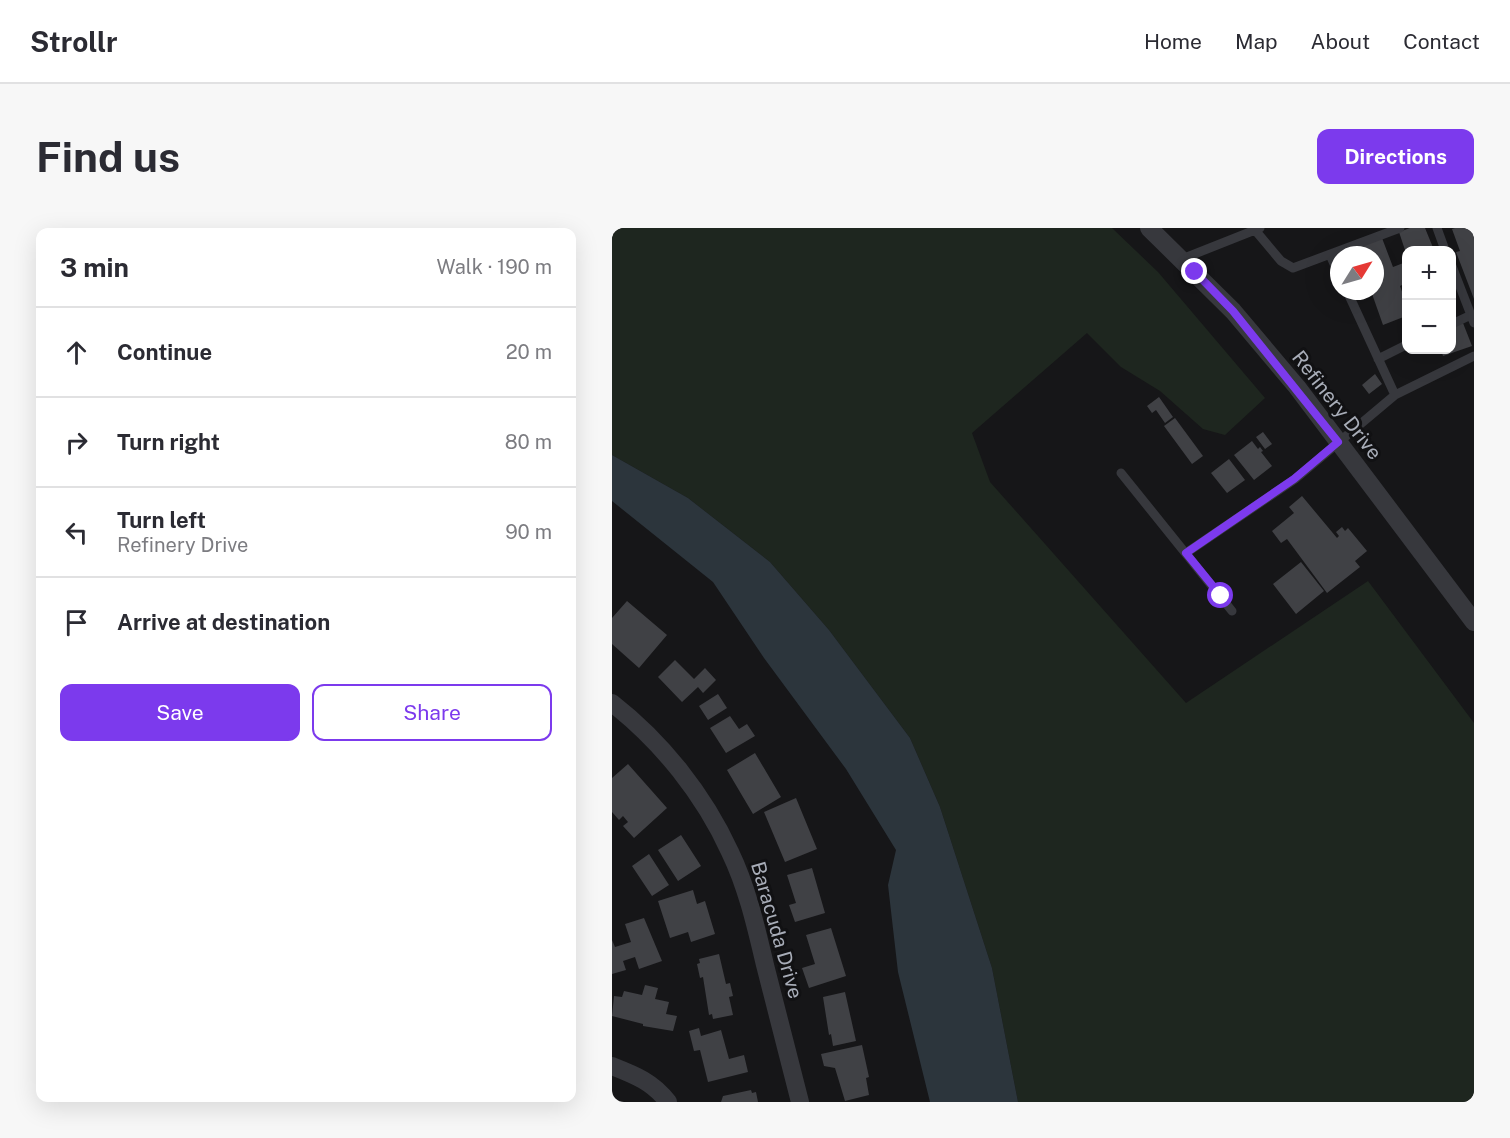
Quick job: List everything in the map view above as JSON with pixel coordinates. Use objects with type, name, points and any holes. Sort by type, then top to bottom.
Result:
[{"type":"street","name":"Refinery Drive","points":[[1149,228],[1233,311],[1338,442],[1474,622]]},
{"type":"street","name":"Baracuda Drive","points":[[612,703],[664,751],[713,818],[732,854],[753,916],[800,1102]]},
{"type":"street","points":[[612,1066],[646,1081],[668,1102]]},
{"type":"lane","points":[[1353,246],[1400,228]]},
{"type":"lane","points":[[1437,228],[1444,246]]},
{"type":"lane","points":[[1182,259],[1258,229],[1281,261],[1293,268],[1330,255]]},
{"type":"lane","points":[[1456,277],[1472,319],[1456,323]]},
{"type":"lane","points":[[1351,300],[1395,395]]},
{"type":"lane","points":[[1378,358],[1402,347]]},
{"type":"lane","points":[[1186,553],[1294,479],[1395,395],[1474,356]]},
{"type":"lane","points":[[1121,473],[1232,611]]},
{"type":"shaded area","points":[[612,228],[1112,228],[1158,272],[1265,398],[1225,435],[1203,429],[1160,391],[1121,367],[1087,333],[972,433],[990,482],[1186,703],[1368,581],[1474,723],[1474,1102],[1018,1102],[992,968],[940,807],[910,738],[829,630],[770,562],[688,498],[612,455]]},
{"type":"shaded area","points":[[612,455],[688,498],[770,562],[829,630],[910,738],[940,807],[992,968],[1018,1102],[930,1102],[898,972],[888,885],[896,850],[846,769],[764,658],[713,582],[612,501]]},
{"type":"building","points":[[1410,228],[1425,228],[1432,246],[1404,246],[1399,232]]},
{"type":"building","points":[[1474,228],[1474,299],[1456,252],[1460,251],[1452,229]]},
{"type":"building","points":[[1382,238],[1393,267],[1402,264],[1402,285],[1400,286],[1402,318],[1383,325],[1374,300],[1384,300],[1384,246],[1360,246]]},
{"type":"building","points":[[1463,323],[1472,346],[1456,352],[1456,326]]},
{"type":"building","points":[[1375,374],[1382,384],[1369,394],[1362,385]]},
{"type":"building","points":[[1159,397],[1173,417],[1165,423],[1156,410],[1152,413],[1147,406]]},
{"type":"building","points":[[1175,418],[1203,456],[1192,464],[1164,426]]},
{"type":"building","points":[[1263,432],[1272,444],[1265,449],[1256,437]]},
{"type":"building","points":[[1252,441],[1258,449],[1260,447],[1263,451],[1261,452],[1272,466],[1254,480],[1234,455]]},
{"type":"building","points":[[1229,459],[1245,480],[1227,493],[1211,473]]},
{"type":"building","points":[[1302,496],[1337,538],[1339,536],[1336,532],[1342,527],[1345,531],[1348,528],[1367,551],[1355,561],[1360,567],[1327,593],[1287,539],[1281,543],[1272,531],[1294,513],[1289,507]]},
{"type":"building","points":[[1301,562],[1324,591],[1296,614],[1273,584]]},
{"type":"building","points":[[627,601],[667,635],[639,668],[612,644],[612,618]]},
{"type":"building","points":[[675,660],[694,679],[705,668],[716,680],[703,693],[698,687],[682,702],[658,677]]},
{"type":"building","points":[[718,694],[727,708],[708,720],[699,706]]},
{"type":"building","points":[[730,716],[739,729],[747,724],[755,736],[726,753],[710,728]]},
{"type":"building","points":[[755,753],[781,797],[753,814],[727,770]]},
{"type":"building","points":[[628,764],[667,808],[634,838],[623,826],[628,822],[623,816],[619,820],[612,812],[612,778]]},
{"type":"building","points":[[796,798],[817,849],[785,862],[764,812]]},
{"type":"building","points":[[681,835],[701,866],[678,881],[658,850]]},
{"type":"building","points":[[649,854],[669,885],[652,896],[632,866]]},
{"type":"building","points":[[812,868],[825,913],[795,922],[789,905],[796,903],[787,875]]},
{"type":"building","points":[[693,890],[697,904],[705,901],[715,934],[691,942],[688,932],[670,938],[658,901]]},
{"type":"building","points":[[644,918],[662,961],[639,969],[635,957],[623,961],[626,970],[612,974],[612,940],[615,947],[631,942],[625,924]]},
{"type":"building","points":[[831,928],[846,976],[809,988],[802,968],[815,964],[806,935]]},
{"type":"building","points":[[719,954],[726,984],[730,983],[733,996],[729,997],[733,1015],[713,1019],[712,1014],[709,1015],[703,977],[700,978],[697,964],[700,963],[699,959]]},
{"type":"building","points":[[645,985],[658,988],[655,999],[669,1002],[666,1014],[677,1016],[673,1031],[643,1026],[643,1024],[612,1016],[614,996],[622,997],[624,991],[642,995]]},
{"type":"building","points":[[845,992],[856,1041],[833,1046],[823,997]]},
{"type":"building","points":[[699,1028],[701,1036],[721,1030],[729,1059],[744,1055],[748,1072],[708,1082],[700,1050],[694,1051],[689,1031]]},
{"type":"building","points":[[862,1045],[869,1077],[866,1078],[869,1095],[845,1101],[835,1068],[824,1066],[821,1054]]},
{"type":"building","points":[[751,1090],[752,1093],[756,1092],[758,1102],[721,1102],[723,1096]]},
{"type":"route","points":[[1195,272],[1233,311],[1297,387],[1338,442],[1294,479],[1186,553],[1221,596]]}]
